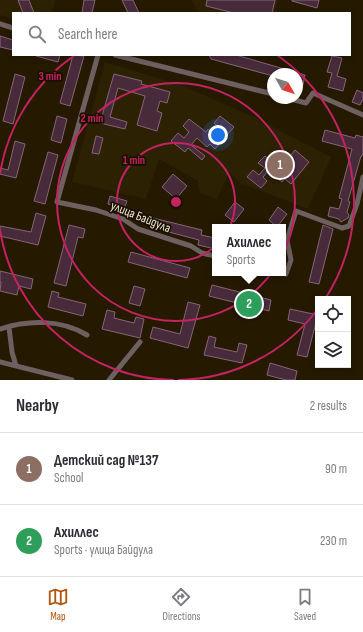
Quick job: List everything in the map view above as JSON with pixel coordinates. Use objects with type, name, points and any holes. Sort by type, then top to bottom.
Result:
[{"type":"street","points":[[0,24],[12,28]]},
{"type":"street","name":"улица Байдула","points":[[98,56],[57,202],[96,210],[123,218],[138,229],[191,246],[202,253],[212,255]]},
{"type":"street","points":[[119,56],[267,93]]},
{"type":"street","points":[[303,102],[306,103],[312,93],[363,115]]},
{"type":"street","points":[[286,274],[291,260],[287,240],[296,211],[342,228],[349,226],[357,204],[363,177]]},
{"type":"street","points":[[0,329],[26,323],[46,323],[75,328],[87,335]]},
{"type":"street","points":[[9,327],[12,352],[16,366]]},
{"type":"street","points":[[109,380],[140,342]]},
{"type":"street","points":[[0,362],[72,380]]},
{"type":"shaded area","points":[[0,0],[55,0],[52,12],[12,12],[12,19],[0,15]]},
{"type":"shaded area","points":[[191,0],[278,0],[275,12],[198,12]]},
{"type":"shaded area","points":[[105,62],[181,85],[254,117],[331,157],[308,209],[240,183],[229,172],[217,199],[200,193],[198,181],[159,159],[146,199],[72,182]]},
{"type":"building","points":[[18,0],[29,0],[34,12],[23,12]]},
{"type":"building","points":[[84,0],[95,0],[92,12],[82,12]]},
{"type":"building","points":[[122,0],[133,0],[139,12],[128,12]]},
{"type":"building","points":[[207,0],[275,0],[272,12],[230,12],[206,6]]},
{"type":"building","points":[[292,0],[319,0],[317,8]]},
{"type":"building","points":[[0,36],[12,40],[12,50],[0,47]]},
{"type":"building","points":[[36,56],[60,56],[58,62]]},
{"type":"building","points":[[73,56],[84,56],[70,106],[60,103]]},
{"type":"building","points":[[210,56],[239,56],[281,68],[267,68],[267,74],[211,59]]},
{"type":"building","points":[[332,56],[342,58],[337,76],[346,79],[343,91],[328,87],[332,73],[327,72]]},
{"type":"building","points":[[15,74],[25,77],[13,124],[3,121]]},
{"type":"building","points":[[114,74],[142,81],[141,84],[170,92],[167,103],[160,101],[157,111],[162,113],[157,131],[137,125],[145,96],[118,88],[110,117],[127,122],[125,129],[100,123]]},
{"type":"building","points":[[303,74],[305,75],[303,85]]},
{"type":"building","points":[[357,90],[363,93],[363,99],[360,105],[352,102]]},
{"type":"building","points":[[57,116],[67,119],[61,143],[51,140]]},
{"type":"building","points":[[220,116],[234,127],[227,135],[214,123]]},
{"type":"building","points":[[189,119],[206,132],[208,129],[222,141],[215,149],[210,144],[207,147],[197,138],[191,145],[205,156],[202,160],[188,148],[185,152],[171,141],[178,133],[184,138],[189,132],[183,126]]},
{"type":"building","points":[[325,130],[355,138],[356,135],[363,137],[363,153],[348,201],[350,202],[347,212],[349,215],[348,218],[341,222],[339,219],[328,216],[330,207],[339,209],[342,199],[339,198],[352,149],[322,141]]},
{"type":"building","points":[[96,136],[103,138],[99,154],[92,153]]},
{"type":"building","points":[[15,141],[25,144],[16,178],[0,174],[0,168],[8,170]]},
{"type":"building","points":[[295,150],[309,162],[291,184],[285,179],[282,182],[268,171],[263,177],[267,181],[261,188],[247,177],[253,170],[259,175],[265,168],[258,163],[265,156],[279,168],[282,164],[289,170],[294,164],[288,159]]},
{"type":"building","points":[[48,152],[58,155],[45,204],[34,201]]},
{"type":"building","points":[[173,174],[187,186],[176,199],[162,187]]},
{"type":"building","points":[[110,196],[127,201],[124,209],[108,204]]},
{"type":"building","points":[[235,202],[244,209],[234,222],[225,215]]},
{"type":"building","points":[[278,207],[287,214],[279,224],[274,224],[269,220]]},
{"type":"building","points":[[36,213],[46,216],[38,245],[0,236],[0,226],[31,232]]},
{"type":"building","points":[[153,218],[202,230],[201,235],[212,237],[212,248],[198,245],[199,240],[150,227]]},
{"type":"building","points":[[69,225],[85,229],[83,238],[78,237],[66,286],[54,283]]},
{"type":"building","points":[[323,225],[333,229],[319,284],[309,282]]},
{"type":"building","points":[[131,252],[190,268],[187,278],[128,262]]},
{"type":"building","points":[[0,271],[33,279],[31,289],[19,286],[17,295],[0,291]]},
{"type":"building","points":[[212,285],[271,300],[269,311],[209,296]]},
{"type":"building","points":[[134,286],[145,289],[140,306],[129,303]]},
{"type":"building","points":[[52,291],[59,293],[58,297],[86,304],[83,316],[48,307]]},
{"type":"building","points":[[188,302],[200,305],[188,348],[150,338],[153,327],[180,334]]},
{"type":"building","points":[[290,309],[315,314],[315,326],[307,357],[297,355],[305,324],[288,320]]},
{"type":"building","points":[[107,310],[115,312],[114,318],[134,323],[136,317],[144,319],[140,338],[102,329]]},
{"type":"building","points":[[209,336],[216,338],[214,347],[237,352],[239,343],[247,345],[242,363],[204,355]]},
{"type":"building","points":[[270,363],[297,371],[295,380],[286,380],[267,375]]},
{"type":"place","name":"Детский сад №137","points":[[280,165]]},
{"type":"place","name":"Ахиллес","points":[[249,304]]}]
